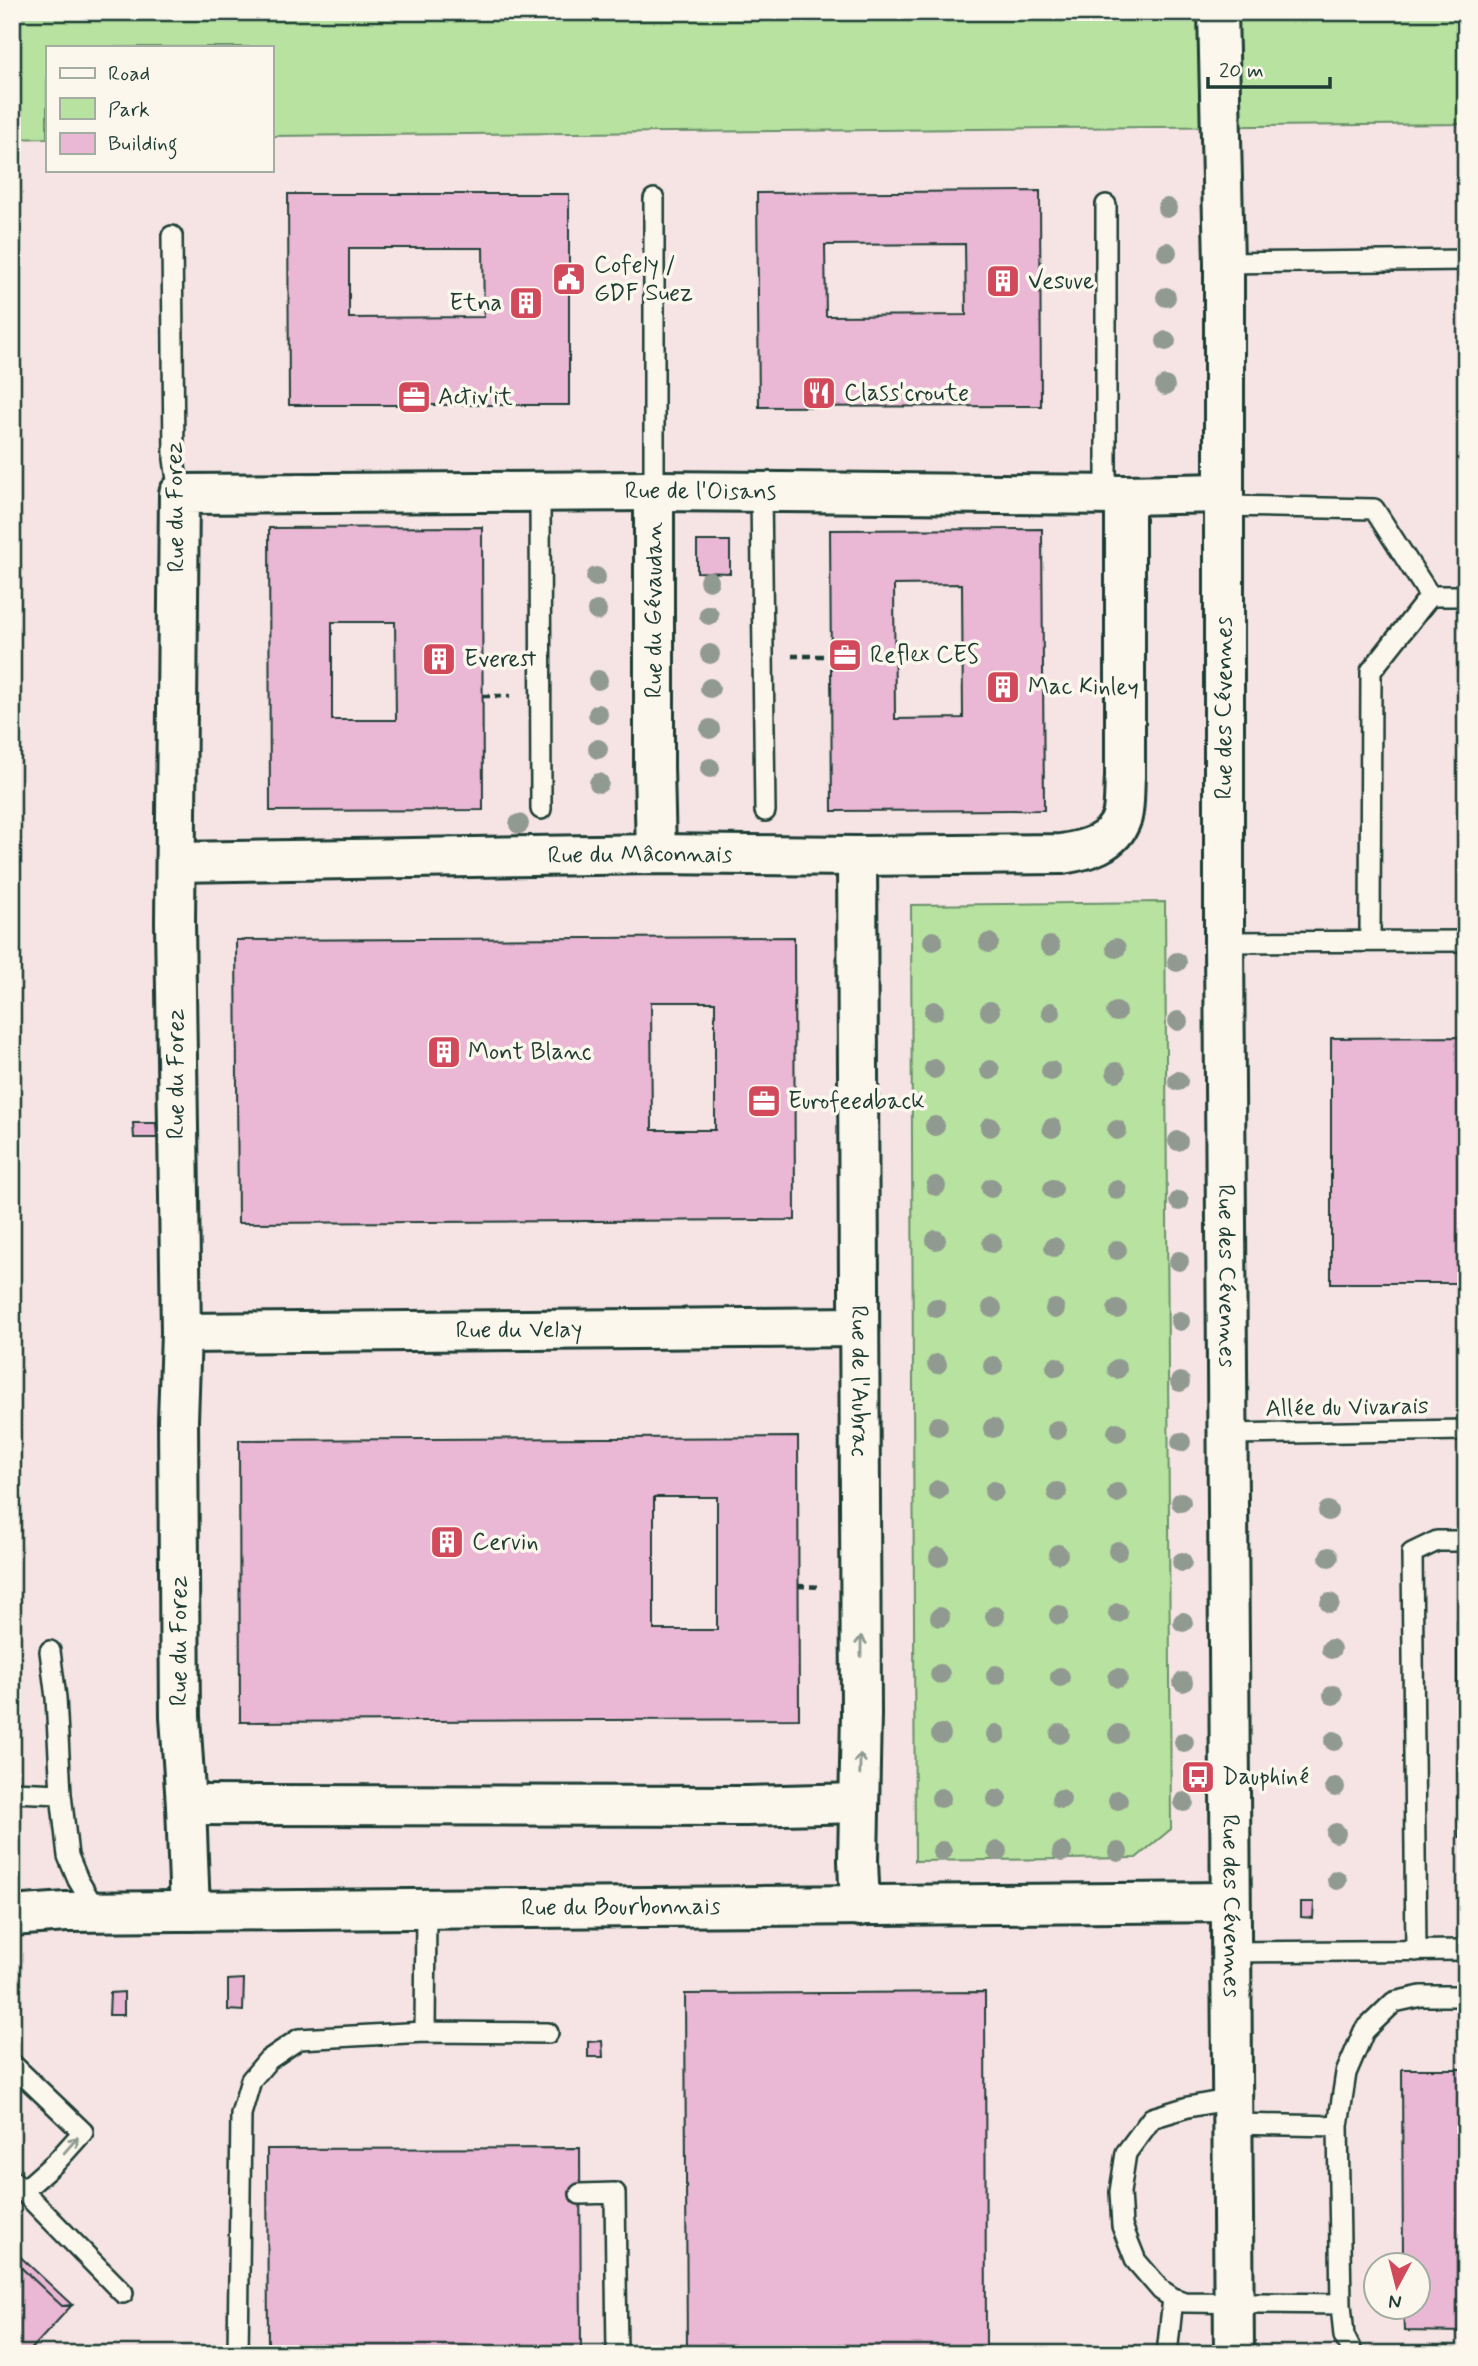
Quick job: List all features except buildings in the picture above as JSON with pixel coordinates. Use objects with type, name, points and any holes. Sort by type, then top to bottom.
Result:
[{"type":"street","name":"Rue des Cévennes","points":[[1219,12],[1224,263],[1224,942],[1234,2354]]},
{"type":"street","name":"Rue de l'Oisans","points":[[179,494],[654,491],[1116,494],[1224,499]]},
{"type":"street","name":"Rue du Gévaudan","points":[[654,491],[653,767],[656,853]]},
{"type":"street","name":"Rue du Forez","points":[[179,494],[176,862],[178,1277],[181,1334],[178,1420],[179,1703],[190,1911]]},
{"type":"street","name":"Rue du Mâconnais","points":[[176,862],[656,853],[857,856],[1062,854],[1085,850],[1101,843],[1114,831],[1122,817],[1125,777],[1116,494]]},
{"type":"street","name":"Rue de l'Aubrac","points":[[857,856],[860,1906]]},
{"type":"street","name":"Rue du Velay","points":[[181,1334],[858,1327]]},
{"type":"street","points":[[186,1805],[746,1806],[859,1803]]},
{"type":"street","name":"Rue du Bourbonnais","points":[[12,1916],[97,1912],[1230,1902]]},
{"type":"lane","name":"Rue du Gévaudan","points":[[654,198],[654,491]]},
{"type":"lane","points":[[1106,205],[1116,494]]},
{"type":"lane","name":"Rue du Forez","points":[[172,236],[174,459],[179,494]]},
{"type":"lane","points":[[1224,263],[1466,261]]},
{"type":"lane","points":[[761,492],[765,811]]},
{"type":"lane","points":[[540,493],[541,809]]},
{"type":"lane","points":[[1224,499],[1374,509],[1430,596]]},
{"type":"lane","points":[[1430,596],[1466,596]]},
{"type":"lane","points":[[1370,941],[1371,671],[1430,596]]},
{"type":"lane","points":[[1224,942],[1466,941]]},
{"type":"lane","name":"Allée du Vivarais","points":[[1228,1433],[1466,1430]]},
{"type":"lane","points":[[1416,1951],[1412,1553],[1437,1541],[1466,1541]]},
{"type":"lane","points":[[50,1651],[68,1856],[78,1880],[97,1912]]},
{"type":"lane","points":[[12,1792],[61,1794]]},
{"type":"lane","points":[[425,2032],[426,1911]]},
{"type":"lane","points":[[1231,1952],[1466,1950]]},
{"type":"lane","points":[[1353,2354],[1344,2336],[1340,2304],[1338,2126],[1346,2073],[1364,2031],[1394,2002],[1421,1996],[1466,1996]]},
{"type":"lane","points":[[238,2354],[241,2113],[251,2080],[268,2060],[299,2039],[425,2032],[548,2033]]},
{"type":"lane","points":[[12,2064],[83,2132],[57,2161],[17,2186],[123,2293]]},
{"type":"lane","points":[[1338,2126],[1188,2106],[1152,2118],[1126,2154],[1120,2192],[1122,2226],[1136,2261],[1161,2290],[1173,2298],[1184,2302],[1277,2301],[1340,2304]]},
{"type":"lane","points":[[580,2194],[615,2193],[617,2354]]},
{"type":"lane","points":[[1167,2354],[1173,2298]]},
{"type":"path","points":[[763,656],[831,656]]},
{"type":"green space","points":[[12,12],[1466,12],[1466,124],[273,136],[273,46],[46,46],[46,138],[12,139]]},
{"type":"green space","points":[[1165,902],[1171,1829],[1136,1858],[915,1861],[911,905]]},
{"type":"place","name":"Cofely / GDF Suez","points":[[569,279]]},
{"type":"place","name":"Vesuve","points":[[1003,281]]},
{"type":"place","name":"Etna","points":[[526,303]]},
{"type":"place","name":"Class'croute","points":[[819,393]]},
{"type":"place","name":"Activ'it","points":[[414,397]]},
{"type":"place","name":"Reflex CES","points":[[845,655]]},
{"type":"place","name":"Everest","points":[[439,659]]},
{"type":"place","name":"Mac Kinley","points":[[1003,687]]},
{"type":"place","name":"Mont Blanc","points":[[444,1052]]},
{"type":"place","name":"Eurofeedback","points":[[764,1101]]},
{"type":"place","name":"Cervin","points":[[447,1542]]},
{"type":"place","name":"Dauphiné","points":[[1198,1777]]}]
